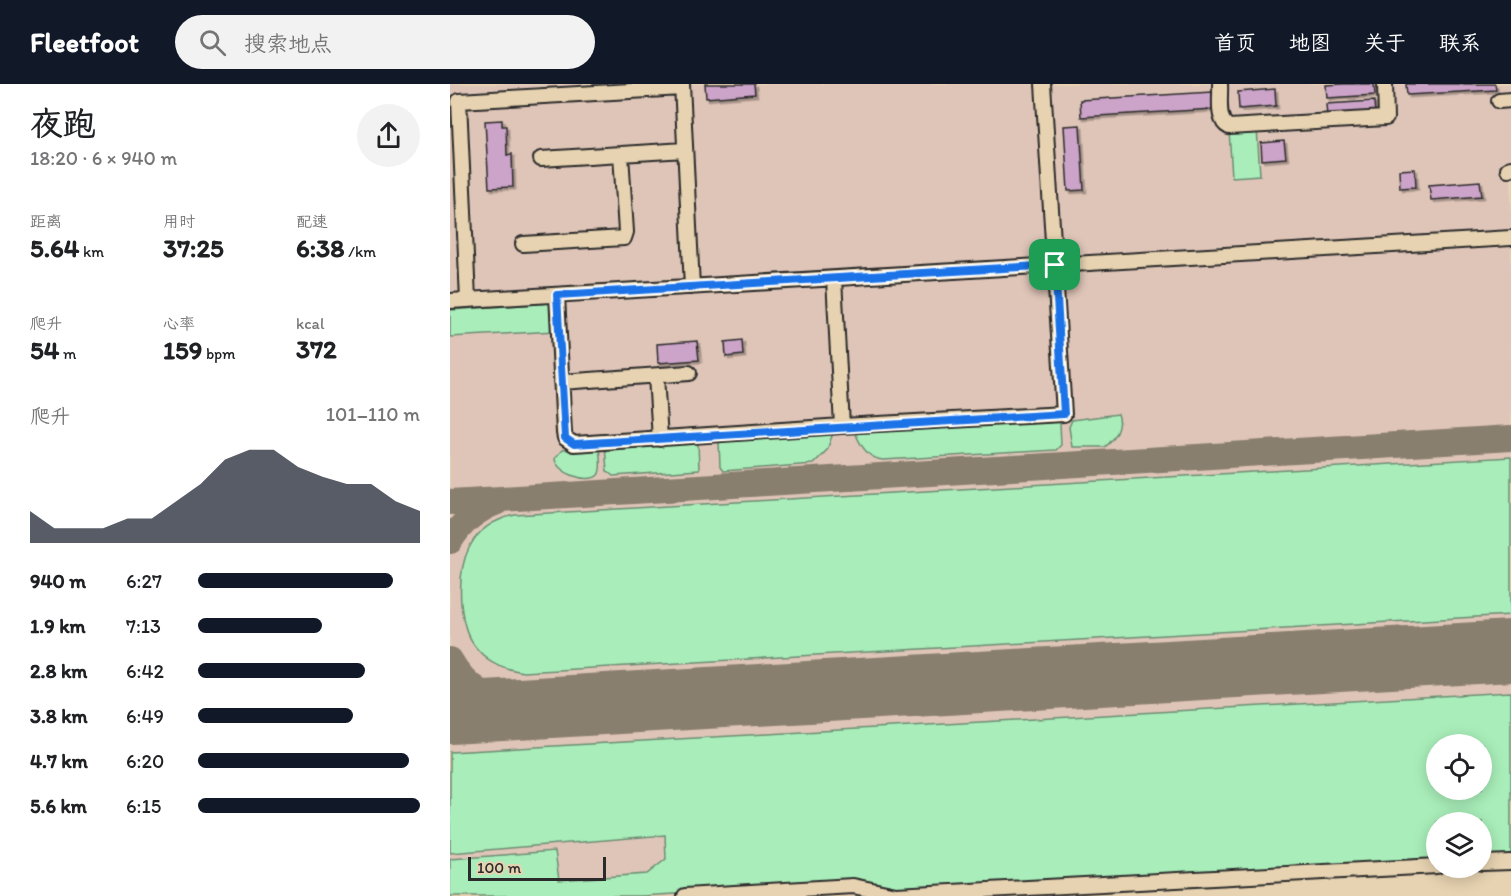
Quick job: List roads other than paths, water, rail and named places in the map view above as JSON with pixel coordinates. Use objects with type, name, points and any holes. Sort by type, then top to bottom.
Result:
[{"type":"lane","points":[[557,295],[564,433],[574,444],[1064,414],[1043,84]]},
{"type":"lane","points":[[1220,84],[1221,119],[1229,128],[1386,118],[1381,93]]},
{"type":"lane","points":[[468,300],[459,101],[682,86],[692,287]]},
{"type":"lane","points":[[541,159],[685,150]]},
{"type":"lane","points":[[523,244],[624,238],[626,232],[621,154]]},
{"type":"lane","points":[[450,301],[1511,238]]},
{"type":"lane","points":[[834,279],[842,426]]},
{"type":"lane","points":[[596,365],[597,379]]},
{"type":"lane","points":[[561,382],[597,379],[632,370],[656,375],[689,373]]},
{"type":"lane","points":[[656,375],[660,439]]},
{"type":"lane","points":[[1492,863],[1511,862]]},
{"type":"lane","points":[[684,896],[853,886],[896,895],[1426,867]]}]
